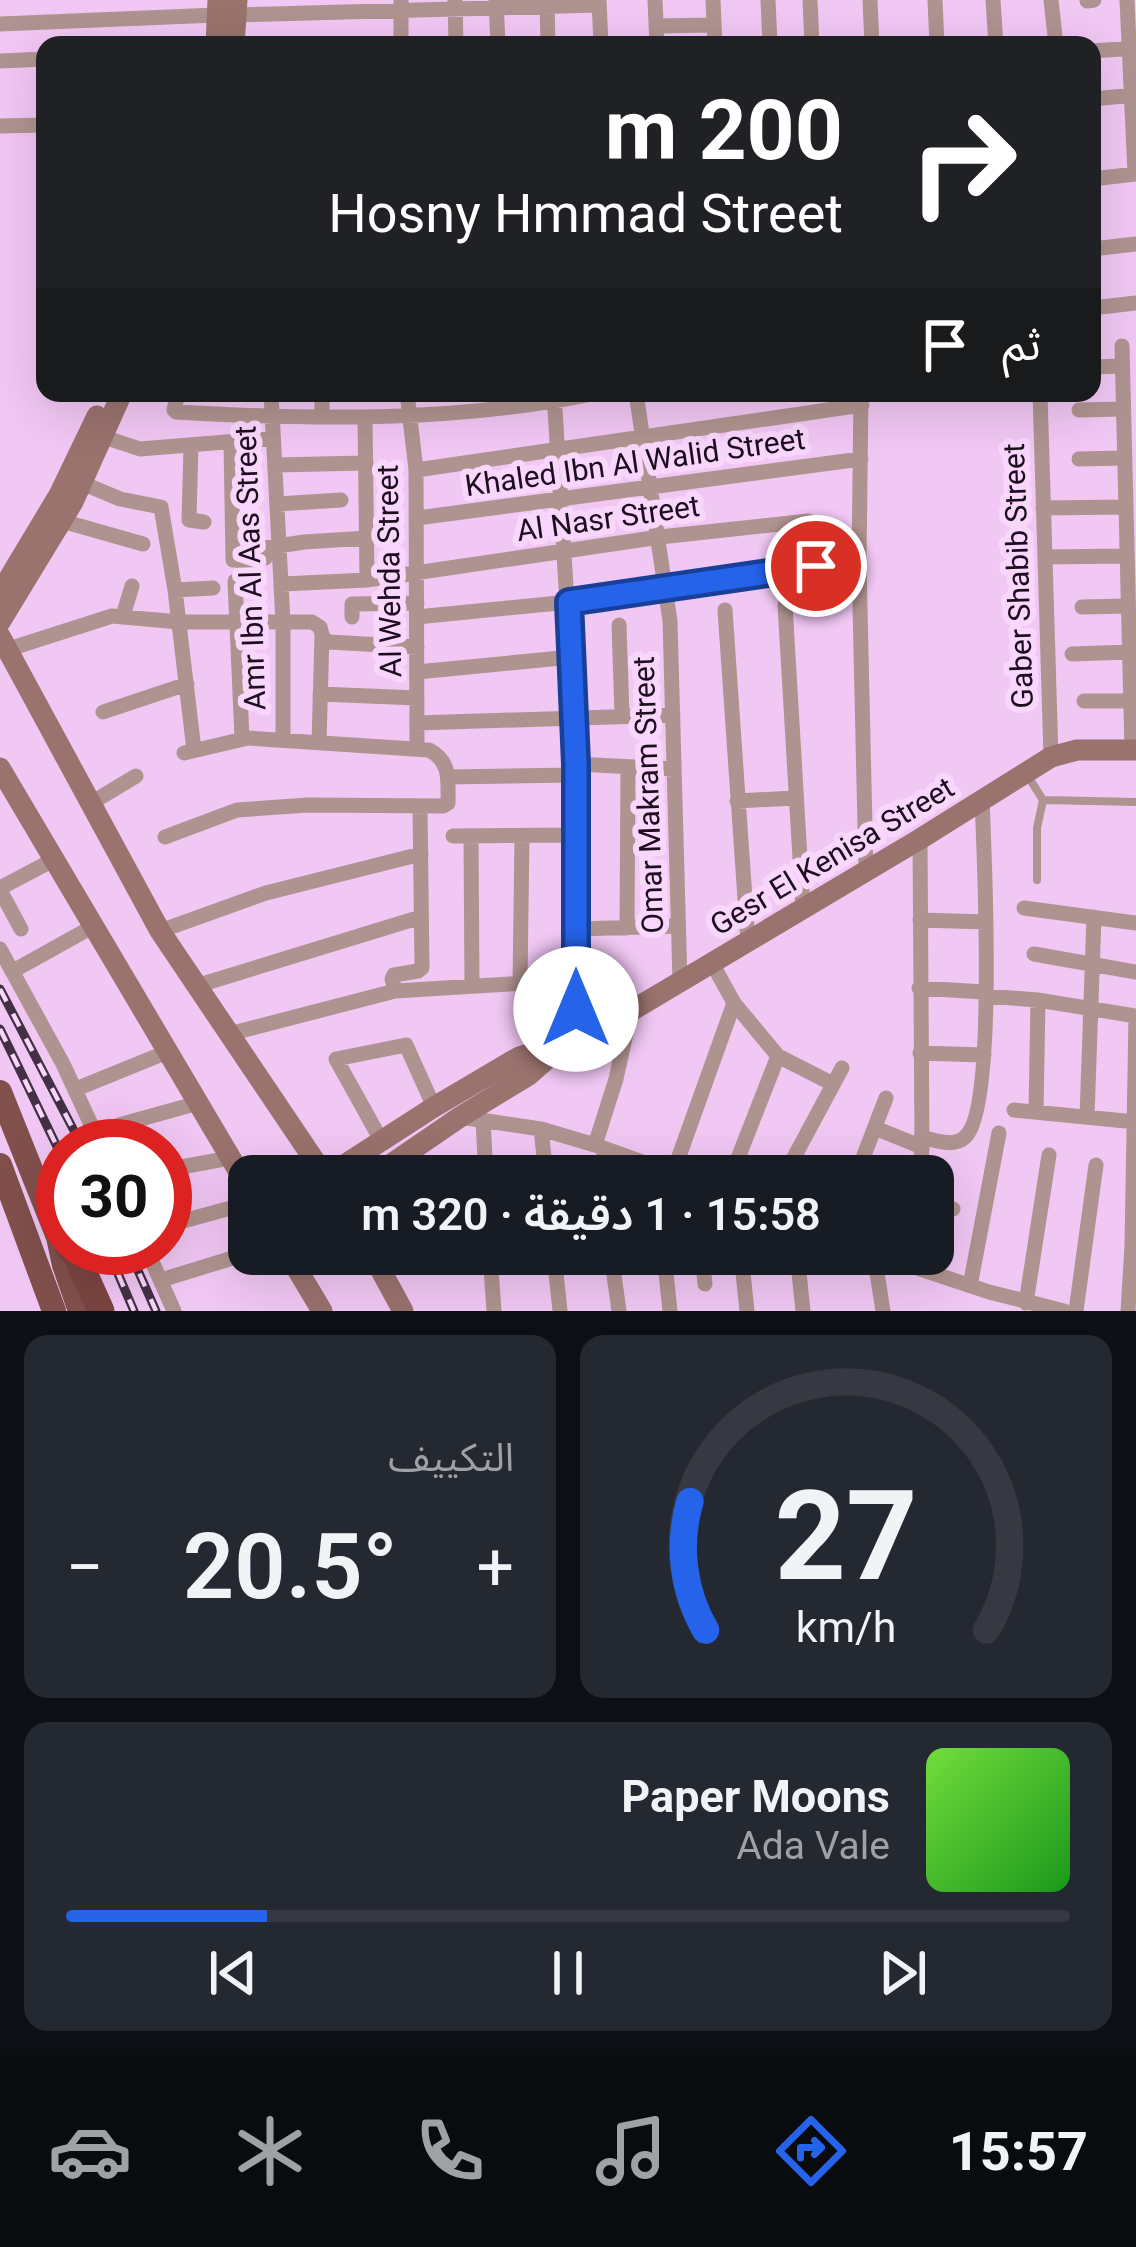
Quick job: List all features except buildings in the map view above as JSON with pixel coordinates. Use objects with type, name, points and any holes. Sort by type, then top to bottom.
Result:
[{"type":"highway","points":[[0,1095],[36,1179]]},
{"type":"highway","points":[[0,1166],[54,1311]]},
{"type":"highway","points":[[68,1275],[80,1311]]},
{"type":"highway","points":[[85,1275],[101,1311]]},
{"type":"main road","points":[[0,622],[10,580],[68,477],[103,402]]},
{"type":"main road","points":[[10,580],[62,520],[118,402]]},
{"type":"main road","points":[[4,642],[160,931],[306,1155]]},
{"type":"main road","name":"Gesr El Kenisa Street","points":[[352,1155],[519,1058],[631,1011],[1051,757],[1077,750],[1134,750]]},
{"type":"main road","points":[[0,768],[228,1155]]},
{"type":"main road","name":"Gesr El Kenisa Street","points":[[409,1155],[471,1118],[571,1040]]},
{"type":"main road","points":[[301,1275],[322,1311]]},
{"type":"main road","points":[[383,1275],[403,1311]]},
{"type":"street","points":[[655,0],[657,36]]},
{"type":"street","points":[[713,0],[715,36]]},
{"type":"street","points":[[768,0],[770,36]]},
{"type":"street","points":[[810,0],[812,36]]},
{"type":"street","points":[[870,0],[872,36]]},
{"type":"street","points":[[934,0],[936,36]]},
{"type":"street","points":[[992,0],[995,36]]},
{"type":"street","points":[[1052,0],[1055,36]]},
{"type":"street","points":[[1101,177],[1136,174],[1127,0]]},
{"type":"street","points":[[547,3],[548,36]]},
{"type":"street","points":[[0,24],[227,8],[599,3],[601,36]]},
{"type":"street","points":[[455,4],[456,36]]},
{"type":"street","points":[[496,4],[498,36]]},
{"type":"street","points":[[401,5],[401,36]]},
{"type":"street","points":[[656,26],[714,25]]},
{"type":"street","points":[[1101,50],[1133,48]]},
{"type":"street","points":[[0,61],[36,59]]},
{"type":"street","points":[[1101,98],[1134,95]]},
{"type":"street","points":[[0,126],[36,125]]},
{"type":"street","points":[[1101,248],[1136,244]]},
{"type":"street","points":[[1101,307],[1136,303]]},
{"type":"street","points":[[1122,346],[1134,750]]},
{"type":"street","points":[[1101,367],[1122,366]]},
{"type":"street","points":[[177,402],[175,412],[272,418],[408,416],[476,402]]},
{"type":"street","name":"Amr Ibn Al Aas Street","points":[[271,402],[284,622],[283,740]]},
{"type":"street","points":[[322,402],[322,418]]},
{"type":"street","name":"Al Wehda Street","points":[[407,402],[416,470],[417,749]]},
{"type":"street","points":[[554,402],[576,770],[571,1040]]},
{"type":"street","name":"Omar Makram Street","points":[[638,402],[667,588],[680,982]]},
{"type":"street","points":[[807,402],[809,412]]},
{"type":"street","points":[[416,470],[850,402]]},
{"type":"street","points":[[862,402],[859,563],[866,872]]},
{"type":"street","name":"Gaber Shabib Street","points":[[1040,402],[1051,757]]},
{"type":"street","points":[[1079,410],[1123,409]]},
{"type":"street","points":[[249,440],[250,416]]},
{"type":"street","points":[[365,417],[368,580]]},
{"type":"street","points":[[104,436],[139,456],[273,438]]},
{"type":"street","points":[[231,442],[237,562],[265,558],[266,548],[367,538]]},
{"type":"street","points":[[191,446],[189,520],[204,522]]},
{"type":"street","points":[[1079,459],[1125,458]]},
{"type":"street","name":"Khaled Ibn Al Walid Street","points":[[417,518],[861,459]]},
{"type":"street","points":[[275,465],[366,463]]},
{"type":"street","points":[[82,483],[120,499],[161,507],[187,684],[189,752],[242,738],[283,740],[429,750],[446,765],[446,806],[308,805],[237,810],[165,837]]},
{"type":"street","points":[[277,504],[341,500]]},
{"type":"street","points":[[1043,508],[1126,507]]},
{"type":"street","points":[[62,520],[143,544]]},
{"type":"street","name":"Al Nasr Street","points":[[282,584],[368,580],[660,537],[811,521],[816,566]]},
{"type":"street","points":[[1045,557],[1127,556]]},
{"type":"street","points":[[352,616],[352,604],[417,610],[569,602],[859,563]]},
{"type":"street","points":[[235,581],[242,738]]},
{"type":"street","points":[[123,616],[132,586]]},
{"type":"street","points":[[176,590],[213,588]]},
{"type":"street","points":[[785,605],[802,909]]},
{"type":"street","points":[[1082,607],[1128,606]]},
{"type":"street","points":[[725,610],[748,942]]},
{"type":"street","points":[[4,642],[123,616],[179,622],[315,623],[331,643],[417,647]]},
{"type":"street","points":[[619,626],[622,715]]},
{"type":"street","points":[[319,743],[322,634]]},
{"type":"street","points":[[1072,654],[1130,652]]},
{"type":"street","points":[[417,672],[572,657]]},
{"type":"street","points":[[103,712],[187,684]]},
{"type":"street","points":[[320,694],[417,698]]},
{"type":"street","points":[[1084,701],[1131,700]]},
{"type":"street","points":[[417,722],[673,715]]},
{"type":"street","points":[[448,777],[628,766],[674,769]]},
{"type":"street","points":[[627,928],[628,766]]},
{"type":"street","points":[[91,803],[136,776]]},
{"type":"street","points":[[737,801],[795,798]]},
{"type":"street","points":[[875,1128],[922,1142],[952,1143],[969,1135],[973,1126],[984,1055],[982,799]]},
{"type":"street","points":[[395,992],[394,975],[422,968],[421,807]]},
{"type":"street","points":[[472,986],[462,836],[576,836]]},
{"type":"street","points":[[520,983],[522,836]]},
{"type":"street","points":[[920,839],[921,1155]]},
{"type":"street","points":[[160,931],[266,893],[421,854]]},
{"type":"street","points":[[21,929],[0,889],[52,860]]},
{"type":"street","points":[[1024,908],[1136,923]]},
{"type":"street","points":[[196,986],[421,916]]},
{"type":"street","points":[[1087,1117],[1094,917]]},
{"type":"street","points":[[920,920],[986,922]]},
{"type":"street","points":[[576,929],[678,926]]},
{"type":"street","points":[[13,971],[92,927]]},
{"type":"street","points":[[0,949],[89,1119]]},
{"type":"street","points":[[1034,954],[1136,972]]},
{"type":"street","points":[[712,963],[734,1003],[778,1056],[832,1084]]},
{"type":"street","points":[[230,1034],[395,992],[575,980]]},
{"type":"street","points":[[920,988],[1136,1016],[1128,1311]]},
{"type":"street","points":[[1036,1112],[1038,1000]]},
{"type":"street","points":[[676,1155],[734,1003]]},
{"type":"street","points":[[601,1155],[599,1146],[631,1011]]},
{"type":"street","points":[[381,1140],[336,1059],[406,1045],[434,1107]]},
{"type":"street","points":[[76,1089],[167,1052]]},
{"type":"street","points":[[920,1053],[984,1055]]},
{"type":"street","points":[[739,1155],[778,1056]]},
{"type":"street","points":[[795,1155],[842,1068]]},
{"type":"street","points":[[864,1155],[886,1098]]},
{"type":"street","points":[[140,1119],[197,1103]]},
{"type":"street","points":[[1014,1110],[1136,1122]]},
{"type":"street","points":[[481,1155],[471,1118],[541,1130],[622,1155]]},
{"type":"street","points":[[541,1130],[544,1155]]},
{"type":"street","points":[[970,1286],[998,1133]]},
{"type":"street","points":[[1026,1303],[1049,1155]]},
{"type":"street","points":[[192,1165],[228,1158]]},
{"type":"street","points":[[1076,1311],[1096,1165]]},
{"type":"street","points":[[192,1219],[228,1209]]},
{"type":"street","points":[[161,1280],[228,1259]]},
{"type":"street","points":[[159,1275],[174,1311]]},
{"type":"street","points":[[491,1275],[494,1311]]},
{"type":"street","points":[[556,1275],[560,1311]]},
{"type":"street","points":[[614,1275],[619,1311]]},
{"type":"street","points":[[666,1275],[670,1311]]},
{"type":"street","points":[[704,1275],[705,1284]]},
{"type":"street","points":[[743,1275],[747,1311]]},
{"type":"street","points":[[799,1275],[803,1311]]},
{"type":"street","points":[[878,1275],[883,1311]]},
{"type":"street","points":[[941,1275],[1064,1311]]},
{"type":"street","points":[[989,1292],[995,1311]]},
{"type":"lane","points":[[1025,772],[1043,800],[1037,828],[1037,880]]},
{"type":"lane","points":[[1043,800],[1136,802]]},
{"type":"railway","points":[[0,989],[68,1119]]},
{"type":"railway","points":[[0,1029],[44,1119]]},
{"type":"railway","points":[[119,1275],[134,1311]]},
{"type":"railway","points":[[140,1275],[156,1311]]},
{"type":"route","points":[[576,1009],[576,764],[569,602],[816,566]]}]
